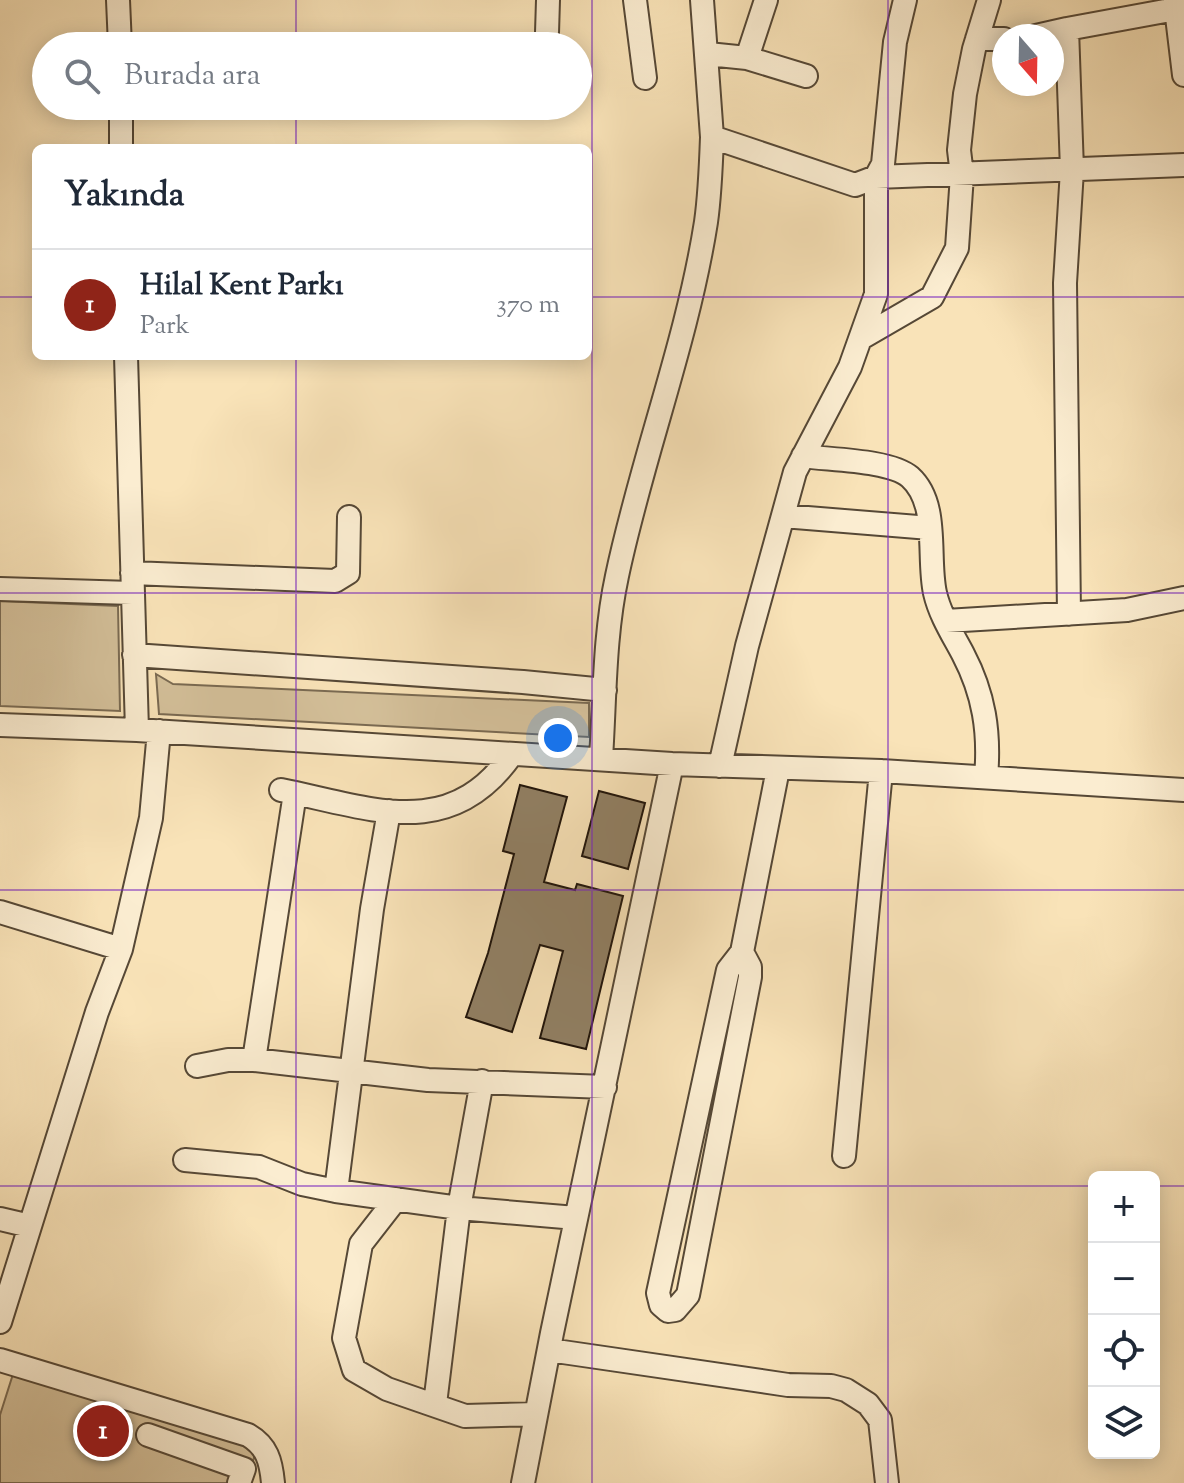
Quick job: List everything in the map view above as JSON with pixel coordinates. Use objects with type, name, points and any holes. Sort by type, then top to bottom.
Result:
[{"type":"street","points":[[118,0],[119,32]]},
{"type":"street","points":[[547,32],[548,0]]},
{"type":"street","points":[[635,0],[645,78]]},
{"type":"street","points":[[601,758],[609,615],[686,320],[706,218],[712,137],[702,0]]},
{"type":"street","points":[[747,58],[766,0]]},
{"type":"street","points":[[720,766],[747,646],[795,472],[863,337],[876,294],[876,177],[883,164],[895,42],[905,0]]},
{"type":"street","points":[[863,337],[936,293],[957,248],[963,108],[977,39],[989,0]]},
{"type":"street","points":[[1064,30],[1176,4],[1184,75]]},
{"type":"street","points":[[1067,29],[1072,170],[1065,283],[1069,614]]},
{"type":"street","points":[[977,39],[992,39]]},
{"type":"street","points":[[708,54],[747,58],[806,76]]},
{"type":"street","points":[[121,120],[121,144]]},
{"type":"street","points":[[712,137],[855,185],[876,177],[1184,165]]},
{"type":"street","points":[[0,1322],[97,1012],[121,949],[151,818],[148,730],[134,655],[126,360]]},
{"type":"street","points":[[803,456],[888,467],[903,472],[920,489],[928,512],[935,593],[975,677],[982,699],[988,737],[986,777]]},
{"type":"street","points":[[783,516],[930,528]]},
{"type":"street","points":[[0,589],[132,583],[335,581],[348,573],[349,517]]},
{"type":"street","points":[[946,621],[1127,610],[1184,598]]},
{"type":"street","points":[[134,655],[605,690]]},
{"type":"street","points":[[0,725],[148,730],[672,764],[881,771],[1184,790]]},
{"type":"street","points":[[254,1060],[288,792],[389,811],[431,812],[466,800],[500,770],[512,754]]},
{"type":"street","points":[[523,1483],[672,764]]},
{"type":"street","points":[[742,952],[750,967],[750,977],[688,1295],[675,1310],[668,1311],[661,1305],[658,1293],[728,970],[742,952],[778,769]]},
{"type":"street","points":[[844,1156],[881,771]]},
{"type":"street","points":[[336,1191],[372,909],[389,811]]},
{"type":"street","points":[[0,912],[121,949]]},
{"type":"street","points":[[197,1066],[228,1060],[254,1060],[428,1080],[605,1087]]},
{"type":"street","points":[[435,1404],[459,1208],[482,1081]]},
{"type":"street","points":[[185,1160],[259,1167],[302,1184],[336,1191],[459,1208],[576,1218]]},
{"type":"street","points":[[396,1199],[361,1244],[344,1338],[354,1370],[387,1389],[465,1416],[536,1414]]},
{"type":"street","points":[[0,1219],[30,1226]]},
{"type":"street","points":[[549,1350],[788,1385],[831,1386],[846,1390],[868,1404],[880,1420],[887,1483]]},
{"type":"street","points":[[0,1360],[248,1435],[262,1444],[273,1483]]},
{"type":"street","points":[[155,1406],[148,1439],[244,1469],[239,1483]]},
{"type":"shaded area","points":[[0,601],[118,606],[120,711],[0,706]]},
{"type":"shaded area","points":[[156,674],[173,684],[589,703],[589,737],[159,714]]},
{"type":"shaded area","points":[[14,1371],[257,1447],[247,1483],[0,1483],[0,1415]]},
{"type":"building","points":[[520,785],[567,797],[544,882],[575,890],[577,884],[623,896],[586,1049],[540,1038],[563,951],[540,945],[512,1032],[466,1017],[488,953],[514,854],[503,851]]},
{"type":"building","points":[[599,791],[645,803],[628,869],[582,856]]},
{"type":"place","name":"Hilal Kent Parkı","points":[[103,1431]]}]
